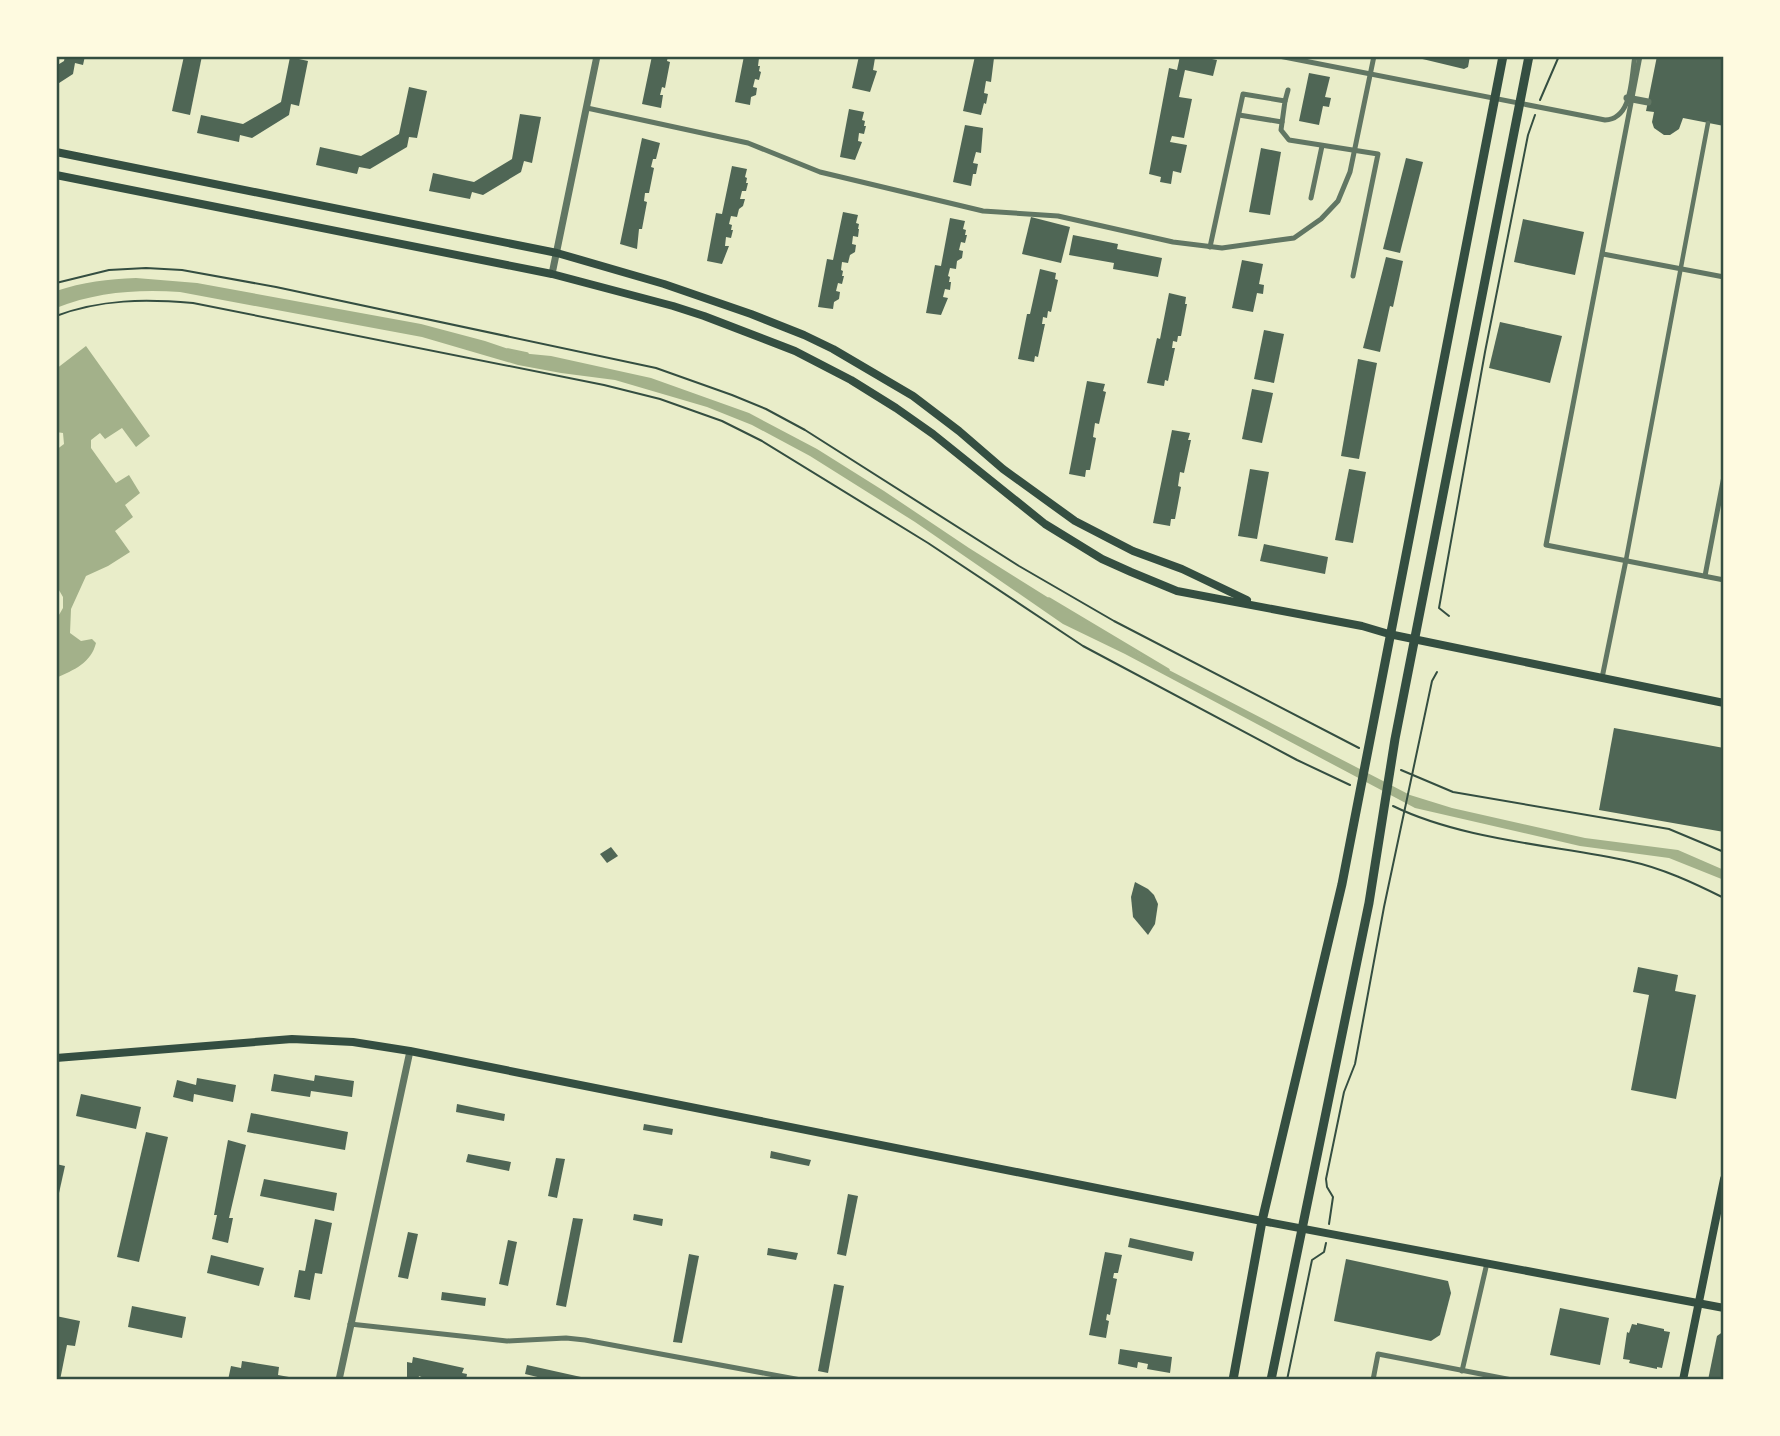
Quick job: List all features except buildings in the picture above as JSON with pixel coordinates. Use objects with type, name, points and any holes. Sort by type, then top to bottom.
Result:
[{"type":"main road","points":[[1233,1380],[1262,1221],[1342,884],[1503,56]]},
{"type":"main road","points":[[1270,1380],[1369,903],[1395,738],[1529,56]]},
{"type":"main road","points":[[56,152],[556,253],[713,301],[804,335],[912,396],[959,431],[1003,469],[1075,521],[1124,547],[1182,569],[1259,606]]},
{"type":"main road","points":[[56,176],[552,274],[673,306],[795,351],[842,375],[896,408],[1035,516],[1102,559],[1177,591],[1362,626],[1389,634],[1724,703]]},
{"type":"main road","points":[[56,1058],[292,1039],[353,1042],[410,1051],[1262,1221],[1724,1308]]},
{"type":"main road","points":[[1683,1380],[1724,1179]]},
{"type":"street","points":[[552,274],[597,56]]},
{"type":"street","points":[[1279,56],[1605,120],[1623,111],[1638,56]]},
{"type":"street","points":[[587,108],[748,143],[820,172],[983,211],[1058,216],[1173,242],[1210,247],[1294,237],[1304,232],[1338,201],[1346,185],[1355,150],[1374,56]]},
{"type":"street","points":[[1638,56],[1603,254],[1546,545],[1724,580]]},
{"type":"street","points":[[1288,90],[1280,130],[1289,140],[1378,155],[1353,276]]},
{"type":"street","points":[[1210,247],[1242,94],[1286,101]]},
{"type":"street","points":[[1628,98],[1648,102]]},
{"type":"street","points":[[1239,115],[1282,122]]},
{"type":"street","points":[[1601,678],[1626,560],[1708,123]]},
{"type":"street","points":[[1311,198],[1322,146]]},
{"type":"street","points":[[1603,254],[1724,277]]},
{"type":"street","points":[[1705,576],[1724,476]]},
{"type":"street","points":[[340,1380],[410,1051]]},
{"type":"street","points":[[1460,1380],[1487,1263]]},
{"type":"street","points":[[350,1324],[507,1341],[566,1338],[585,1340],[801,1380]]},
{"type":"street","points":[[1373,1380],[1378,1354],[1512,1380]]},
{"type":"path","points":[[1538,104],[1559,56]]},
{"type":"path","points":[[1449,616],[1439,608],[1485,352],[1528,135],[1535,114]]},
{"type":"path","points":[[56,283],[109,270],[182,270],[656,368],[732,395],[805,430],[1019,566],[1114,621],[1360,749]]},
{"type":"path","points":[[56,316],[108,302],[160,300],[193,303],[604,385],[660,399],[762,441],[928,543],[1083,646],[1355,788]]},
{"type":"path","points":[[1333,1197],[1326,1179],[1344,1092],[1355,1064],[1418,742],[1432,681],[1437,673]]},
{"type":"path","points":[[1394,767],[1453,792],[1668,829],[1724,852]]},
{"type":"path","points":[[1390,805],[1413,816],[1441,824],[1541,846],[1632,861],[1683,878],[1724,898]]},
{"type":"path","points":[[1287,1380],[1312,1260],[1324,1252]]},
{"type":"shaded area","points":[[136,278],[197,283],[421,324],[520,353],[551,356],[651,378],[749,413],[817,449],[1140,655],[1410,795],[1452,808],[1585,838],[1678,850],[1724,870],[1724,880],[1669,858],[1580,846],[1415,808],[1125,654],[1063,624],[915,522],[810,456],[752,425],[707,407],[615,380],[518,365],[422,337],[180,292],[117,293],[86,298],[56,308],[56,291],[76,285]]},
{"type":"shaded area","points":[[86,346],[150,436],[136,447],[122,428],[105,439],[100,433],[91,440],[91,448],[116,483],[129,475],[140,493],[125,505],[133,517],[115,531],[130,552],[86,576],[71,609],[70,633],[81,641],[92,639],[96,643],[94,650],[81,665],[56,678],[56,620],[63,608],[63,597],[56,585],[56,450],[64,444],[63,433],[56,432],[56,369]]},
{"type":"waterway","points":[[508,350],[527,354]]},
{"type":"waterway","points":[[1049,599],[1168,670]]}]
